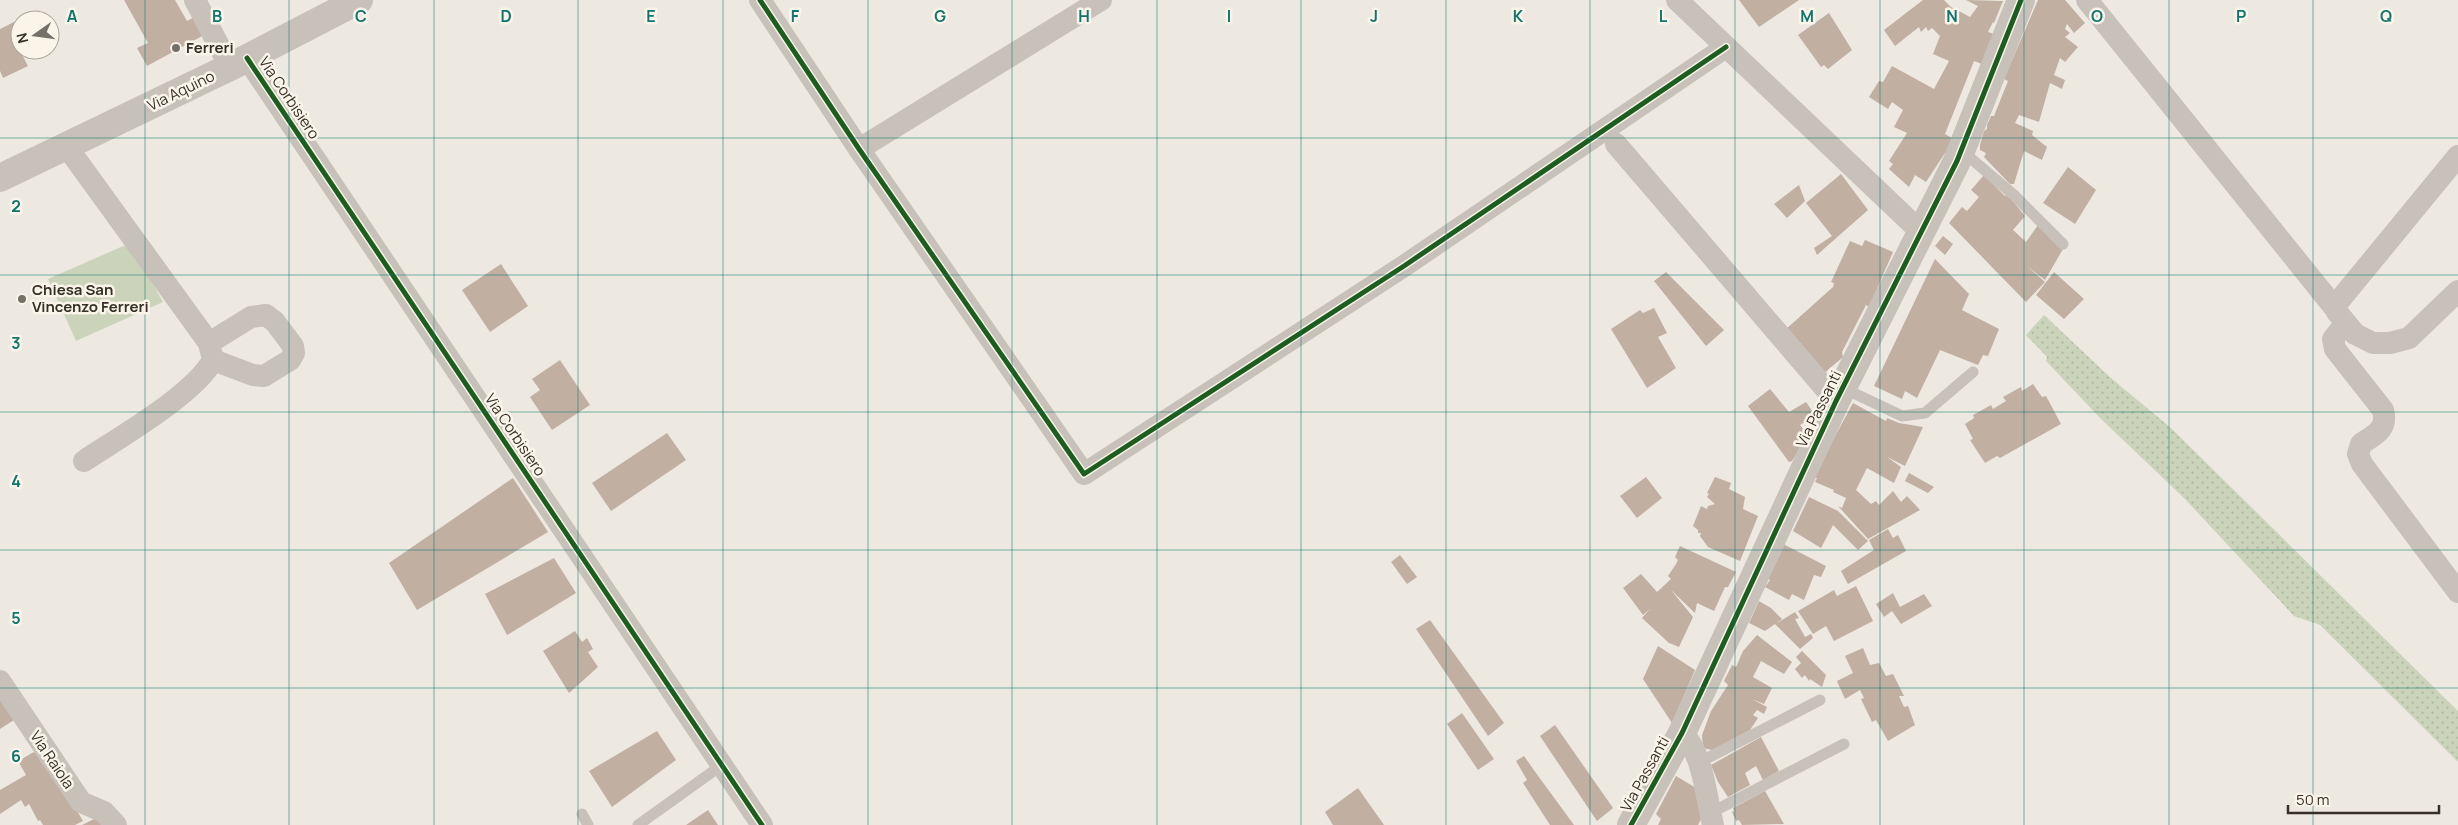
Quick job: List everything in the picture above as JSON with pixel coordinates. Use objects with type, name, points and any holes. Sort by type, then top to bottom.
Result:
[{"type":"street","name":"Via Corbisiero","points":[[195,0],[762,825]]},
{"type":"street","name":"Via Aquino","points":[[0,178],[238,63],[359,0]]},
{"type":"street","points":[[760,0],[860,149],[1084,474],[1404,266],[1726,47]]},
{"type":"street","points":[[860,149],[1101,0]]},
{"type":"street","points":[[1677,0],[1921,232]]},
{"type":"street","name":"Via Passanti","points":[[1631,825],[1682,733],[1840,394],[1961,150],[2021,0]]},
{"type":"street","points":[[2087,0],[2355,334],[2373,343],[2390,343],[2409,338],[2458,291]]},
{"type":"street","points":[[1616,144],[1840,394]]},
{"type":"street","points":[[67,147],[211,352],[207,371],[176,399],[84,461]]},
{"type":"street","points":[[2458,156],[2340,315],[2333,339],[2335,349],[2383,410],[2386,420],[2381,430],[2361,444],[2358,454],[2362,464],[2458,592]]},
{"type":"street","name":"Via Raiola","points":[[0,681],[81,802],[104,812],[116,825]]},
{"type":"street","points":[[1682,733],[1691,741],[1711,818]]},
{"type":"lane","points":[[1961,150],[2014,195],[2064,244]]},
{"type":"lane","points":[[1840,394],[1902,416],[1924,413],[1973,372]]},
{"type":"lane","points":[[1698,762],[1820,700]]},
{"type":"lane","points":[[1711,818],[1718,809],[1844,744]]},
{"type":"lane","points":[[638,825],[722,765]]},
{"type":"lane","points":[[582,814],[588,825]]},
{"type":"green space","points":[[130,243],[163,302],[76,341],[48,279]]},
{"type":"green space","points":[[2044,315],[2111,378],[2171,428],[2458,711],[2458,762],[2320,625],[2294,616],[2184,498],[2101,419],[2046,361],[2047,357],[2026,335]]},
{"type":"building","points":[[124,0],[175,0],[187,21],[196,16],[206,34],[147,66],[137,48],[148,43]]},
{"type":"building","points":[[1739,0],[1799,0],[1759,27]]},
{"type":"building","points":[[1923,0],[1944,0],[1951,7],[1970,17],[1978,6],[1966,0],[2003,1],[1988,32],[1994,34],[1982,64],[1974,61],[1945,134],[1952,138],[1949,154],[1945,153],[1926,182],[1915,175],[1909,187],[1889,169],[1893,164],[1889,161],[1907,133],[1894,127],[1903,110],[1892,102],[1888,109],[1869,97],[1879,81],[1883,82],[1892,66],[1934,89],[1949,61],[1933,54],[1940,36],[1932,28],[1928,31],[1926,27],[1921,32],[1919,27],[1895,46],[1884,30]]},
{"type":"building","points":[[2038,0],[2065,0],[2085,23],[2074,33],[2067,24],[2065,29],[2070,33],[2065,37],[2078,47],[2065,62],[2060,58],[2054,75],[2065,80],[2062,89],[2050,83],[2039,122],[2019,115],[2015,123],[2033,131],[2032,135],[2047,147],[2042,160],[2024,151],[2014,184],[2010,184],[1984,157],[1986,153],[1980,150],[1980,145],[1984,131],[1987,129],[1991,116],[1994,116],[2008,81],[2004,79]]},
{"type":"building","points":[[1829,13],[1852,50],[1828,69],[1824,65],[1821,67],[1798,35]]},
{"type":"building","points":[[10,24],[10,60],[25,60],[28,66],[3,78],[0,71],[0,29]]},
{"type":"building","points":[[2068,167],[2096,190],[2075,224],[2043,203]]},
{"type":"building","points":[[1841,174],[1868,210],[1817,255],[1814,248],[1832,236],[1806,203]]},
{"type":"building","points":[[1984,175],[2005,196],[2007,194],[2025,216],[2013,230],[2026,242],[2038,225],[2063,249],[2045,280],[2027,266],[2045,282],[2026,302],[1949,223],[1962,207],[1967,211],[1979,197],[1971,190]]},
{"type":"building","points":[[1799,185],[1805,201],[1787,218],[1774,204]]},
{"type":"building","points":[[1943,236],[1953,244],[1945,255],[1935,246]]},
{"type":"building","points":[[1865,240],[1893,252],[1869,307],[1866,305],[1842,352],[1843,357],[1822,375],[1785,330],[1833,287],[1834,283],[1831,282],[1850,241],[1862,246]]},
{"type":"building","points":[[1935,259],[1969,294],[1962,310],[1999,329],[1988,356],[1983,355],[1978,365],[1940,350],[1917,398],[1905,391],[1902,399],[1874,386]]},
{"type":"building","points":[[501,264],[528,306],[490,332],[462,290]]},
{"type":"building","points":[[1666,272],[1724,330],[1706,346],[1654,281]]},
{"type":"building","points":[[2054,272],[2084,299],[2064,319],[2036,295]]},
{"type":"building","points":[[1654,308],[1667,333],[1658,337],[1676,368],[1647,388],[1611,329],[1640,310],[1643,313]]},
{"type":"building","points":[[560,360],[590,405],[552,430],[530,397],[540,390],[532,379]]},
{"type":"building","points":[[2033,384],[2042,397],[2046,396],[2061,424],[2000,458],[1997,456],[1985,463],[1970,440],[1973,439],[1965,424],[1974,418],[1973,415],[1991,405],[1993,409],[2006,401],[2003,397],[2021,387],[2022,391]]},
{"type":"building","points":[[1770,389],[1789,412],[1806,402],[1815,415],[1800,425],[1808,435],[1792,461],[1789,462],[1748,406]]},
{"type":"building","points":[[1853,403],[1886,421],[1887,418],[1899,423],[1923,427],[1905,466],[1887,457],[1901,467],[1894,483],[1867,468],[1856,490],[1871,504],[1876,501],[1879,505],[1893,491],[1901,502],[1907,496],[1920,510],[1868,539],[1838,506],[1842,508],[1846,498],[1833,492],[1834,490],[1815,482],[1817,478],[1813,477]]},
{"type":"building","points":[[667,433],[686,460],[611,511],[592,483]]},
{"type":"building","points":[[1909,473],[1934,487],[1928,493],[1905,481]]},
{"type":"building","points":[[1646,477],[1662,498],[1637,518],[1620,496]]},
{"type":"building","points":[[1715,477],[1731,483],[1729,489],[1745,497],[1743,509],[1758,516],[1740,561],[1708,547],[1700,536],[1701,533],[1698,533],[1698,530],[1693,526],[1701,506],[1707,509],[1708,506],[1715,504],[1707,497],[1709,494],[1707,493]]},
{"type":"building","points":[[513,478],[548,532],[417,610],[389,563]]},
{"type":"building","points":[[1809,497],[1838,511],[1868,541],[1858,550],[1833,525],[1821,548],[1793,531]]},
{"type":"building","points":[[1888,529],[1893,538],[1898,535],[1906,551],[1848,584],[1841,571],[1874,550],[1869,540]]},
{"type":"building","points":[[1783,544],[1826,566],[1821,577],[1814,575],[1804,600],[1792,594],[1789,600],[1765,587],[1770,580],[1767,578]]},
{"type":"building","points":[[1680,546],[1736,572],[1728,587],[1725,587],[1714,611],[1697,603],[1695,613],[1671,590],[1693,617],[1679,647],[1669,643],[1642,618],[1650,609],[1643,615],[1623,588],[1641,574],[1657,592],[1671,579],[1668,576],[1678,560],[1675,557]]},
{"type":"building","points":[[1400,555],[1417,577],[1407,584],[1391,562]]},
{"type":"building","points":[[554,558],[576,593],[507,635],[485,594]]},
{"type":"building","points":[[1856,586],[1873,621],[1834,641],[1826,626],[1813,634],[1798,611],[1834,590],[1837,596]]},
{"type":"building","points":[[1893,593],[1900,607],[1924,594],[1932,606],[1901,624],[1892,611],[1884,617],[1876,604]]},
{"type":"building","points":[[1759,601],[1771,608],[1782,619],[1777,623],[1795,612],[1799,618],[1795,619],[1805,637],[1811,634],[1813,638],[1800,649],[1775,624],[1765,631],[1749,623]]},
{"type":"building","points":[[1430,620],[1504,723],[1488,736],[1416,629]]},
{"type":"building","points":[[575,631],[582,642],[587,638],[593,649],[588,652],[598,667],[569,693],[543,651]]},
{"type":"building","points":[[1757,635],[1792,662],[1784,674],[1761,661],[1753,677],[1772,688],[1764,704],[1752,699],[1767,707],[1764,714],[1757,710],[1753,715],[1758,718],[1750,730],[1712,750],[1703,748],[1702,735],[1711,711],[1728,685],[1724,681],[1732,665],[1736,667],[1743,651]]},
{"type":"building","points":[[1658,646],[1695,670],[1672,723],[1643,679]]},
{"type":"building","points":[[1863,648],[1870,665],[1879,663],[1886,676],[1893,674],[1904,696],[1899,696],[1904,707],[1908,706],[1915,725],[1888,741],[1876,720],[1872,722],[1861,699],[1864,698],[1860,690],[1845,699],[1837,681],[1853,673],[1845,656]]},
{"type":"building","points":[[1802,651],[1826,675],[1822,687],[1810,679],[1809,681],[1805,675],[1802,678],[1795,669],[1801,663],[1796,657]]},
{"type":"building","points":[[0,698],[17,718],[0,729]]},
{"type":"building","points":[[1462,713],[1494,759],[1478,770],[1447,724]]},
{"type":"building","points":[[1555,725],[1613,808],[1597,821],[1540,736]]},
{"type":"building","points":[[657,731],[676,760],[612,807],[589,771]]},
{"type":"building","points":[[1761,737],[1779,771],[1763,780],[1756,766],[1745,773],[1750,785],[1728,797],[1718,782],[1711,765]]},
{"type":"building","points":[[34,752],[49,763],[83,821],[75,825],[43,825],[40,820],[38,821],[29,804],[25,807],[21,800],[0,814],[0,790],[26,775],[18,761]]},
{"type":"building","points":[[1524,756],[1574,825],[1550,825],[1523,783],[1527,780],[1516,761]]},
{"type":"building","points":[[1676,776],[1696,788],[1702,817],[1698,825],[1658,825],[1661,819],[1656,814]]},
{"type":"building","points":[[1358,788],[1384,825],[1333,825],[1325,812]]},
{"type":"building","points":[[1765,791],[1784,824],[1742,825],[1739,820],[1736,821],[1732,812],[1734,811],[1733,808]]},
{"type":"building","points":[[708,810],[718,825],[686,825]]},
{"type":"building","points":[[98,817],[103,825],[82,825]]},
{"type":"cycle path","points":[[760,0],[859,149],[1084,474],[1404,266],[1726,47]]},
{"type":"cycle path","points":[[1631,825],[1682,733],[1836,401],[1957,161],[2021,0]]},
{"type":"cycle path","points":[[247,58],[762,825]]},
{"type":"place","name":"Ferreri","points":[[176,48]]},
{"type":"place","name":"Chiesa San Vincenzo Ferreri","points":[[22,299]]}]
